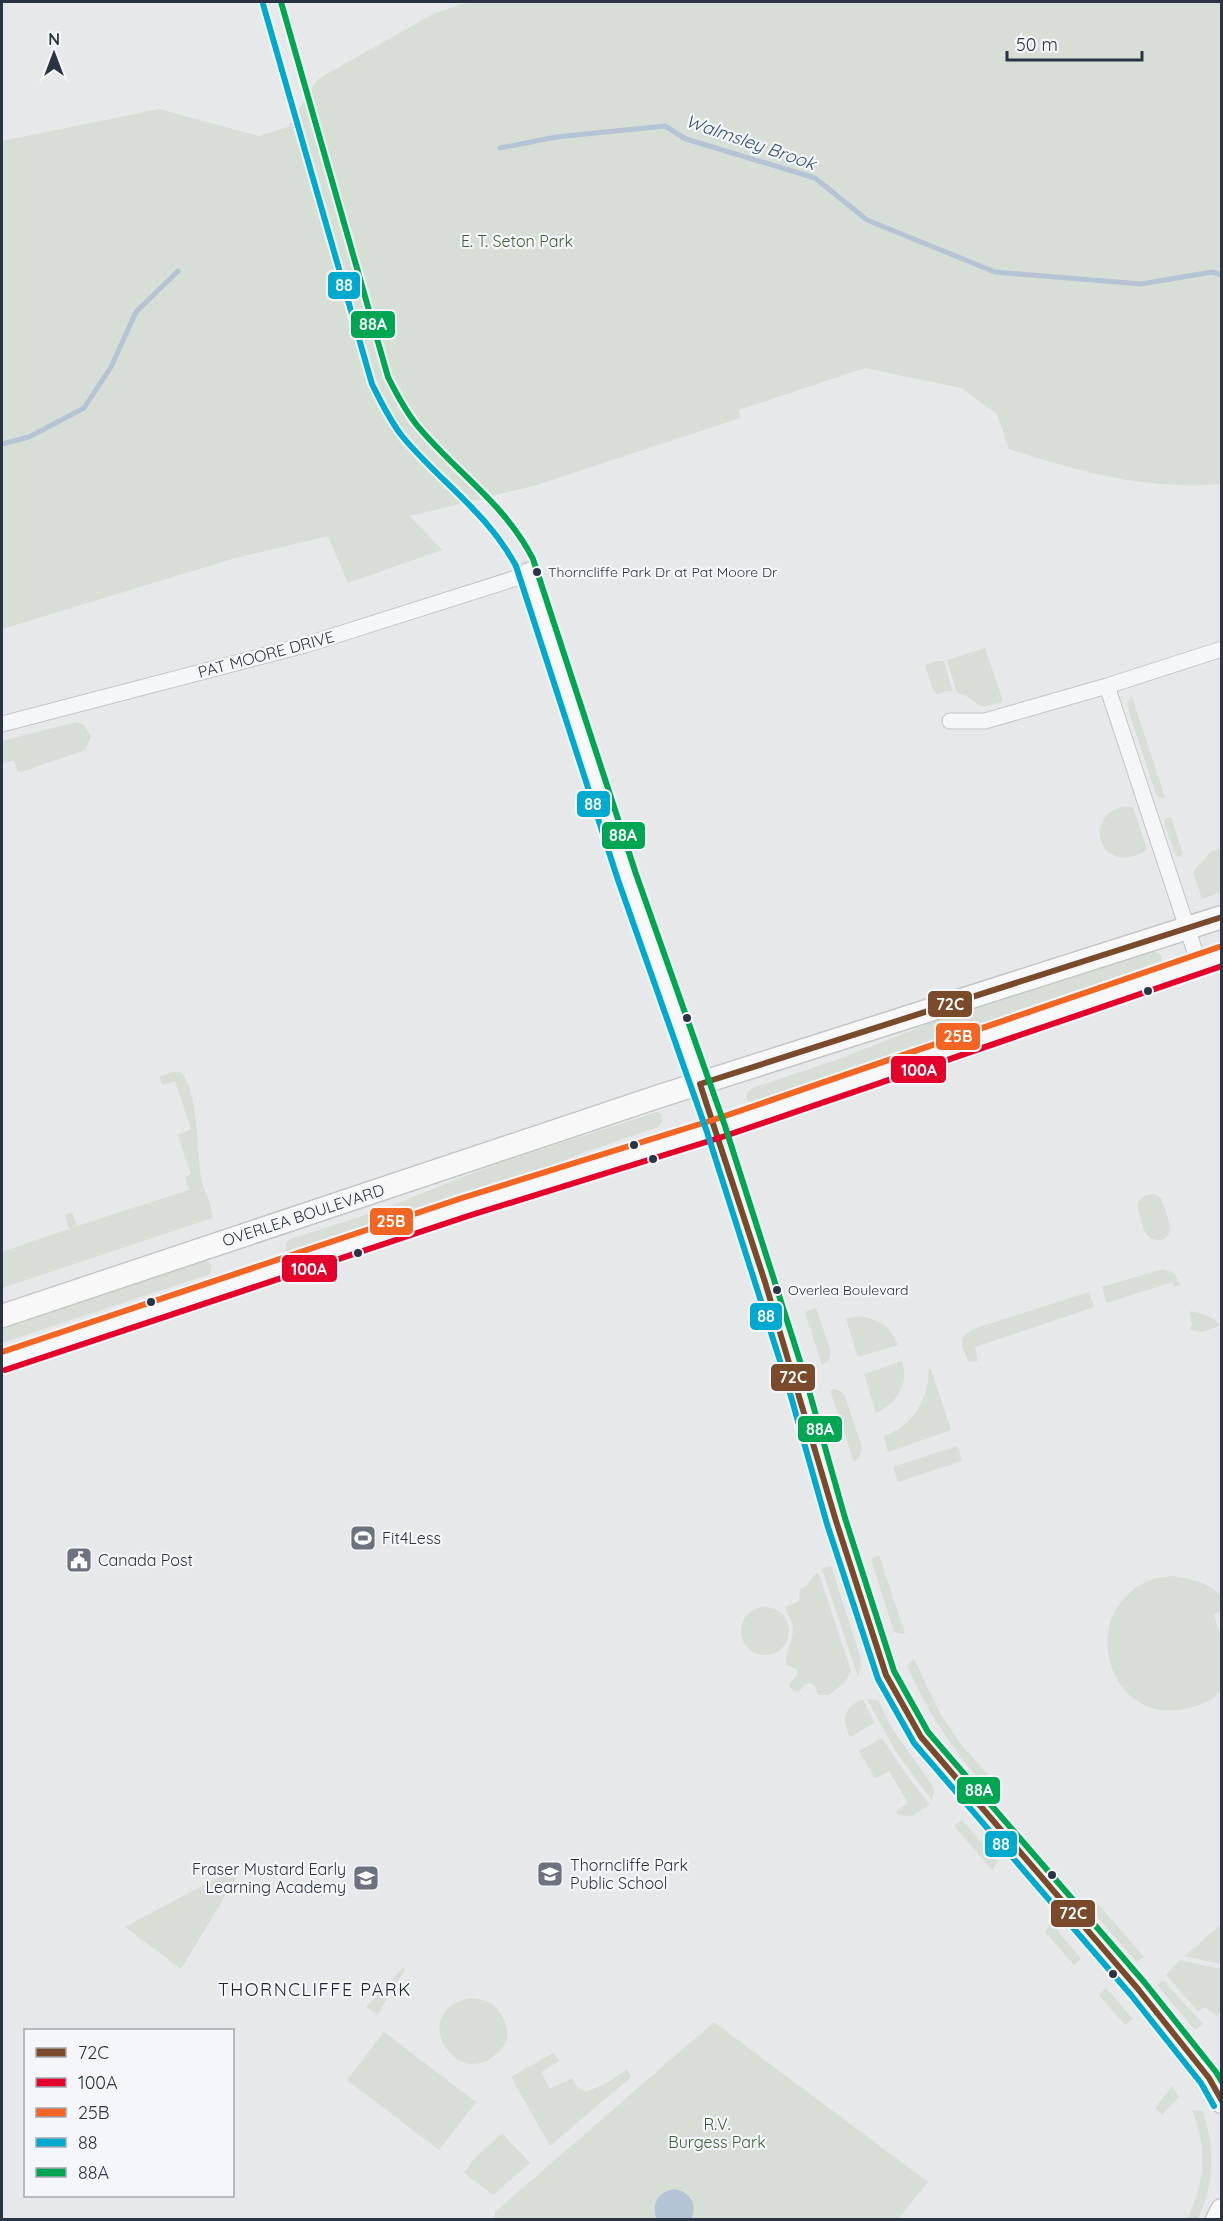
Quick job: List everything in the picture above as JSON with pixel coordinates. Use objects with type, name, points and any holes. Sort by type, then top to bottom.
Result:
[{"type":"main road","points":[[529,574],[627,877],[716,1129],[797,1383],[836,1521],[886,1675],[921,1737],[1138,1989],[1209,2078],[1221,2102]]},
{"type":"main road","name":"OVERLEA BOULEVARD","points":[[2,1316],[700,1084],[1221,917]]},
{"type":"main road","points":[[2,1361],[465,1207],[716,1129],[1221,956]]},
{"type":"main road","points":[[1217,2220],[1221,2210]]},
{"type":"street","name":"PAT MOORE DRIVE","points":[[2,724],[305,645],[529,574]]},
{"type":"street","points":[[950,721],[985,722],[1221,649]]},
{"type":"street","points":[[1107,686],[1199,964]]},
{"type":"green space","name":"E. T. Seton Park","points":[[469,2],[1221,2],[1221,484],[1139,482],[1088,472],[1009,449],[997,414],[961,388],[865,368],[739,410],[740,418],[537,485],[410,516],[442,550],[348,583],[328,536],[232,559],[2,629],[2,141],[159,109],[259,136],[288,127],[318,79],[435,13]]},
{"type":"green space","points":[[985,648],[1003,701],[985,706],[957,693],[947,660]]},
{"type":"green space","points":[[944,661],[953,692],[946,691],[937,695],[933,689],[925,665]]},
{"type":"green space","points":[[1131,694],[1165,798],[1156,794],[1129,712],[1128,703]]},
{"type":"green space","points":[[77,722],[84,725],[91,737],[85,750],[21,772],[18,772],[14,760],[2,764],[2,741]]},
{"type":"green space","points":[[1124,807],[1133,807],[1147,850],[1130,857],[1117,856],[1107,851],[1101,842],[1100,831],[1103,821],[1111,812]]},
{"type":"green space","points":[[1171,817],[1183,854],[1180,857],[1176,856],[1164,822],[1166,818]]},
{"type":"green space","points":[[1221,849],[1221,892],[1202,899],[1193,872],[1211,851]]},
{"type":"green space","points":[[1152,951],[1161,955],[1162,966],[758,1104],[747,1100],[747,1093],[753,1088],[839,1059],[948,1016]]},
{"type":"green space","points":[[172,1072],[180,1072],[191,1092],[202,1182],[210,1204],[212,1218],[2,1288],[2,1252],[69,1229],[65,1215],[72,1212],[77,1226],[189,1190],[185,1177],[191,1174],[178,1135],[191,1129],[175,1081],[163,1085],[159,1077]]},
{"type":"green space","points":[[657,1112],[661,1114],[663,1121],[658,1127],[585,1152],[493,1190],[290,1254],[286,1252],[286,1243],[290,1239],[378,1211],[498,1163]]},
{"type":"green space","points":[[1154,1194],[1161,1198],[1170,1227],[1166,1237],[1159,1240],[1151,1238],[1146,1233],[1137,1205],[1144,1197]]},
{"type":"green space","points":[[204,1259],[212,1265],[210,1274],[2,1343],[2,1324]]},
{"type":"green space","points":[[1163,1269],[1174,1273],[1180,1285],[1174,1287],[1172,1282],[1107,1303],[1102,1287]]},
{"type":"green space","points":[[1089,1292],[1094,1307],[975,1347],[978,1361],[968,1361],[962,1346],[962,1338],[973,1329]]},
{"type":"green space","points":[[816,1308],[831,1352],[829,1360],[822,1365],[805,1312]]},
{"type":"green space","points":[[1191,1311],[1211,1318],[1220,1326],[1202,1332],[1189,1330],[1192,1325]]},
{"type":"green space","points":[[858,1316],[871,1319],[887,1328],[898,1345],[858,1357],[846,1319]]},
{"type":"green space","points":[[902,1361],[904,1377],[900,1392],[890,1404],[876,1413],[864,1374]]},
{"type":"green space","points":[[929,1369],[931,1369],[951,1430],[888,1452],[884,1436],[904,1425],[917,1410],[926,1391]]},
{"type":"green space","points":[[835,1389],[845,1396],[862,1448],[859,1458],[854,1462],[830,1390]]},
{"type":"green space","points":[[957,1446],[962,1461],[898,1482],[893,1467]]},
{"type":"green space","points":[[879,1555],[905,1634],[894,1632],[871,1559]]},
{"type":"green space","points":[[831,1566],[860,1656],[861,1667],[858,1677],[822,1569]]},
{"type":"green space","points":[[816,1573],[819,1574],[851,1671],[846,1681],[829,1695],[818,1695],[815,1686],[810,1683],[805,1684],[798,1692],[793,1691],[789,1685],[797,1675],[797,1669],[787,1665],[786,1662],[793,1629],[786,1607],[799,1601],[800,1590]]},
{"type":"green space","points":[[1173,1576],[1206,1585],[1222,1597],[1221,1611],[1214,1614],[1221,1639],[1221,1690],[1210,1700],[1195,1706],[1185,1709],[1158,1709],[1136,1700],[1120,1684],[1110,1662],[1108,1639],[1113,1616],[1127,1595],[1150,1580]]},
{"type":"green space","points":[[760,1607],[770,1607],[785,1617],[789,1631],[788,1640],[779,1651],[770,1655],[760,1655],[745,1645],[741,1636],[741,1626],[751,1611]]},
{"type":"green space","points":[[914,1659],[940,1713],[959,1742],[995,1783],[987,1789],[952,1746],[923,1699],[907,1666]]},
{"type":"green space","points":[[863,1699],[874,1723],[850,1737],[847,1731],[846,1714],[852,1706]]},
{"type":"green space","points":[[867,1699],[878,1700],[893,1730],[932,1785],[934,1791],[932,1800],[896,1752]]},
{"type":"green space","points":[[882,1738],[930,1805],[912,1816],[897,1815],[896,1811],[908,1803],[889,1771],[874,1777],[859,1751]]},
{"type":"green space","points":[[962,1820],[998,1862],[992,1870],[954,1826]]},
{"type":"green space","points":[[226,1873],[236,1878],[181,1969],[125,1927]]},
{"type":"green space","points":[[1099,1905],[1144,1957],[1137,1962],[1092,1911]]},
{"type":"green space","points":[[1051,1923],[1081,1959],[1074,1965],[1045,1932]]},
{"type":"green space","points":[[1221,1924],[1221,1964],[1185,1956]]},
{"type":"green space","points":[[1180,1960],[1221,1969],[1221,2012],[1216,2016],[1205,2007],[1198,2011],[1166,1975]]},
{"type":"green space","points":[[403,1968],[405,1969],[378,2014],[366,2007]]},
{"type":"green space","points":[[1163,1980],[1203,2024],[1195,2030],[1157,1985]]},
{"type":"green space","points":[[1106,1988],[1133,2019],[1125,2025],[1099,1995]]},
{"type":"green space","points":[[470,1998],[492,2004],[506,2023],[507,2029],[507,2040],[504,2045],[488,2060],[472,2064],[457,2059],[446,2048],[440,2034],[441,2020],[450,2007]]},
{"type":"green space","name":"R.V. Burgess Park","points":[[714,2022],[928,2182],[898,2219],[495,2220],[495,2212]]},
{"type":"green space","points":[[384,2032],[476,2102],[439,2150],[347,2080]]},
{"type":"green space","points":[[553,2053],[559,2061],[541,2072],[550,2089],[572,2078],[577,2087],[586,2092],[607,2083],[627,2069],[631,2077],[550,2146],[511,2077]]},
{"type":"green space","points":[[1172,2086],[1179,2097],[1162,2115],[1155,2108]]},
{"type":"green space","points":[[1192,2111],[1203,2111],[1211,2153],[1210,2180],[1197,2220],[1187,2219],[1198,2192],[1202,2165],[1200,2138]]},
{"type":"green space","points":[[502,2133],[530,2163],[493,2195],[464,2173],[474,2159]]},
{"type":"water","points":[[675,2189],[685,2193],[692,2200],[694,2209],[691,2219],[657,2219],[655,2203],[657,2199],[664,2192]]},
{"type":"waterway","name":"Walmsley Brook","points":[[500,148],[556,137],[665,126],[686,139],[815,178],[867,220],[995,272],[1141,284],[1212,272],[1222,275]]},
{"type":"waterway","name":"Walmsley Brook","points":[[2,444],[29,437],[84,408],[111,367],[136,312],[178,271]]},
{"type":"transit line","name":"88A","points":[[281,2],[388,377],[416,424],[494,504],[533,559],[636,874],[725,1126],[806,1380],[845,1518],[894,1671],[928,1732],[1145,1983],[1222,2082]]},
{"type":"transit line","name":"88","points":[[263,4],[372,384],[402,436],[477,513],[516,566],[618,880],[707,1132],[788,1386],[827,1524],[878,1679],[914,1743],[1131,1995],[1201,2083],[1214,2106]]},
{"type":"transit line","name":"72C","points":[[1222,917],[700,1084],[765,1282],[836,1521],[886,1675],[921,1737],[1138,1989],[1209,2078],[1222,2101]]},
{"type":"transit line","name":"25B","points":[[2,1352],[462,1198],[713,1120],[1219,947]]},
{"type":"transit line","name":"100A","points":[[5,1370],[468,1216],[719,1138],[1222,966]]},
{"type":"place","name":"Thorncliffe Park Dr at Pat Moore Dr","points":[[537,572]]},
{"type":"place","name":"Overlea Boulevard","points":[[777,1290]]},
{"type":"place","name":"Fit4Less","points":[[363,1538]]},
{"type":"place","name":"Canada Post","points":[[79,1560]]},
{"type":"place","name":"Thorncliffe Park Public School","points":[[550,1874]]},
{"type":"place","name":"Fraser Mustard Early Learning Academy","points":[[366,1878]]},
{"type":"district","name":"THORNCLIFFE PARK","points":[[315,1989]]}]
